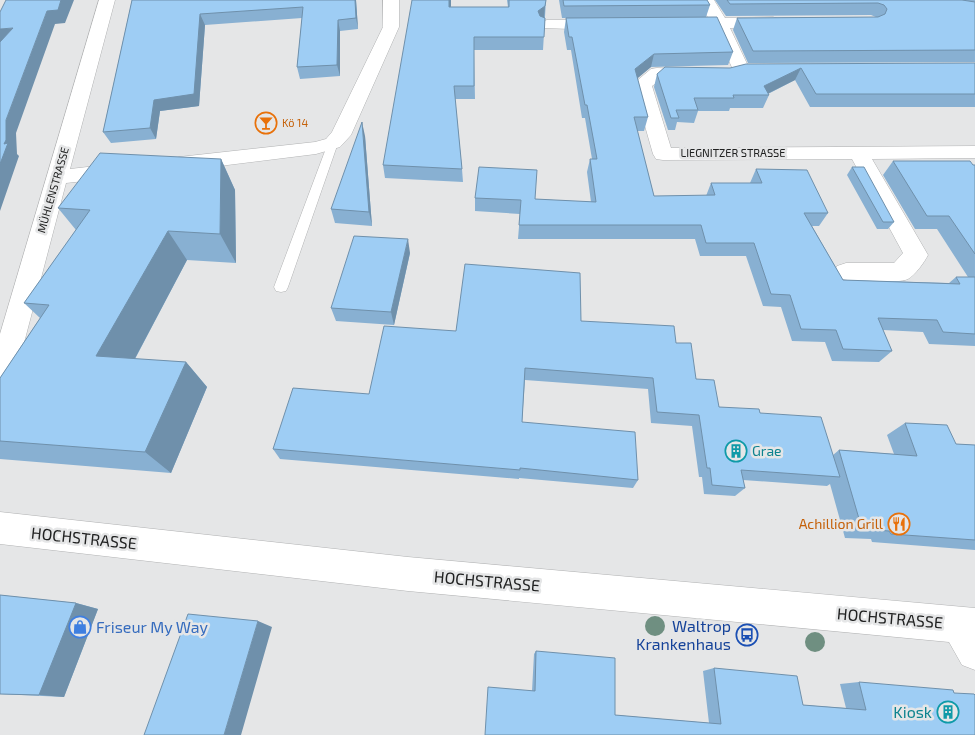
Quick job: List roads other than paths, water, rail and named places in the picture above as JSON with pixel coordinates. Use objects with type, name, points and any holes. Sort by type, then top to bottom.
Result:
[{"type":"street","name":"MÜHLENSTRASSE","points":[[0,381],[107,0]]},
{"type":"street","points":[[56,177],[316,148],[333,144],[341,135],[391,27],[391,0]]},
{"type":"street","points":[[706,0],[720,22]]},
{"type":"street","points":[[671,25],[720,22],[786,22]]},
{"type":"street","name":"LIEGNITZER STRASSE","points":[[720,22],[735,72],[657,74],[642,84],[663,154],[975,152]]},
{"type":"street","points":[[547,25],[623,25]]},
{"type":"street","points":[[846,272],[900,272],[916,255],[858,152]]},
{"type":"street","name":"HOCHSTRASSE","points":[[0,528],[970,634]]},
{"type":"lane","points":[[281,287],[333,144]]},
{"type":"place","name":"Kö 14","points":[[266,123]]},
{"type":"place","name":"Grae","points":[[736,451]]},
{"type":"place","name":"Achillion Grill","points":[[899,524]]},
{"type":"place","name":"Friseur My Way","points":[[80,627]]},
{"type":"place","name":"Waltrop Krankenhaus","points":[[747,635]]},
{"type":"place","name":"Kiosk","points":[[948,712]]}]
